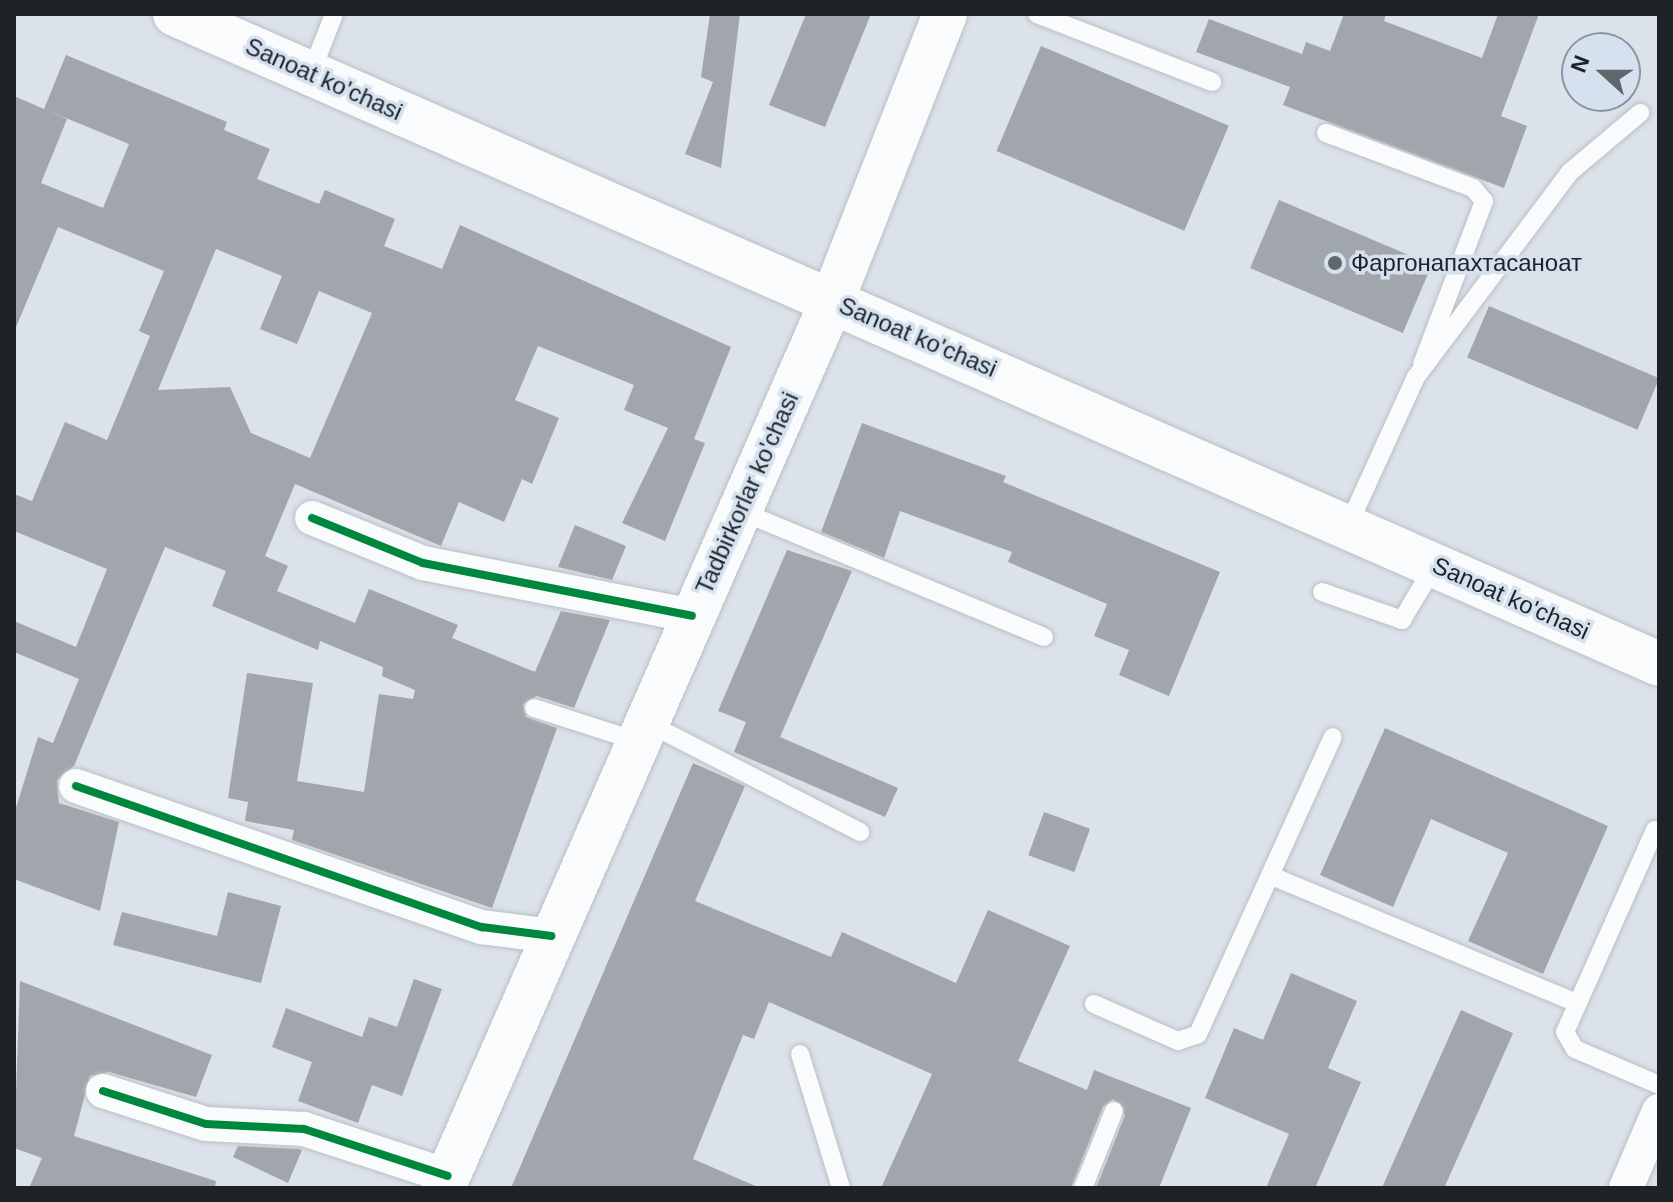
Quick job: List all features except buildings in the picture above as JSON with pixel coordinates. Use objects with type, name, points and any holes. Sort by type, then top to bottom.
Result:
[{"type":"main road","name":"Sanoat ko'chasi","points":[[175,14],[1659,664]]},
{"type":"main road","name":"Tadbirkorlar ko'chasi","points":[[446,1182],[551,936],[832,301],[945,14]]},
{"type":"street","points":[[312,518],[423,563],[692,616]]},
{"type":"street","points":[[76,786],[482,927],[551,936]]},
{"type":"street","points":[[103,1091],[206,1124],[304,1129],[446,1182]]},
{"type":"street","points":[[1626,1188],[1659,1111]]},
{"type":"lane","points":[[311,73],[334,14]]},
{"type":"lane","points":[[1037,14],[1212,82]]},
{"type":"lane","points":[[1416,377],[1570,172],[1640,113]]},
{"type":"lane","points":[[1326,133],[1473,188],[1484,201],[1416,377],[1348,526]]},
{"type":"lane","points":[[739,510],[1044,637]]},
{"type":"lane","points":[[1322,592],[1402,620],[1434,565]]},
{"type":"lane","points":[[534,708],[642,732],[860,832]]},
{"type":"lane","points":[[1094,1004],[1178,1041],[1198,1034],[1274,877],[1333,737]]},
{"type":"lane","points":[[1655,830],[1577,1003],[1567,1044],[1659,1085]]},
{"type":"lane","points":[[1274,877],[1577,1003]]},
{"type":"lane","points":[[800,1054],[841,1188]]},
{"type":"lane","points":[[1083,1188],[1114,1111]]},
{"type":"cycle path","points":[[312,518],[423,563],[692,616]]},
{"type":"cycle path","points":[[76,786],[482,927],[551,936]]},
{"type":"cycle path","points":[[103,1091],[206,1124],[304,1129],[448,1176]]},
{"type":"place","name":"Фаргонапахтасаноат","points":[[1335,263]]}]
